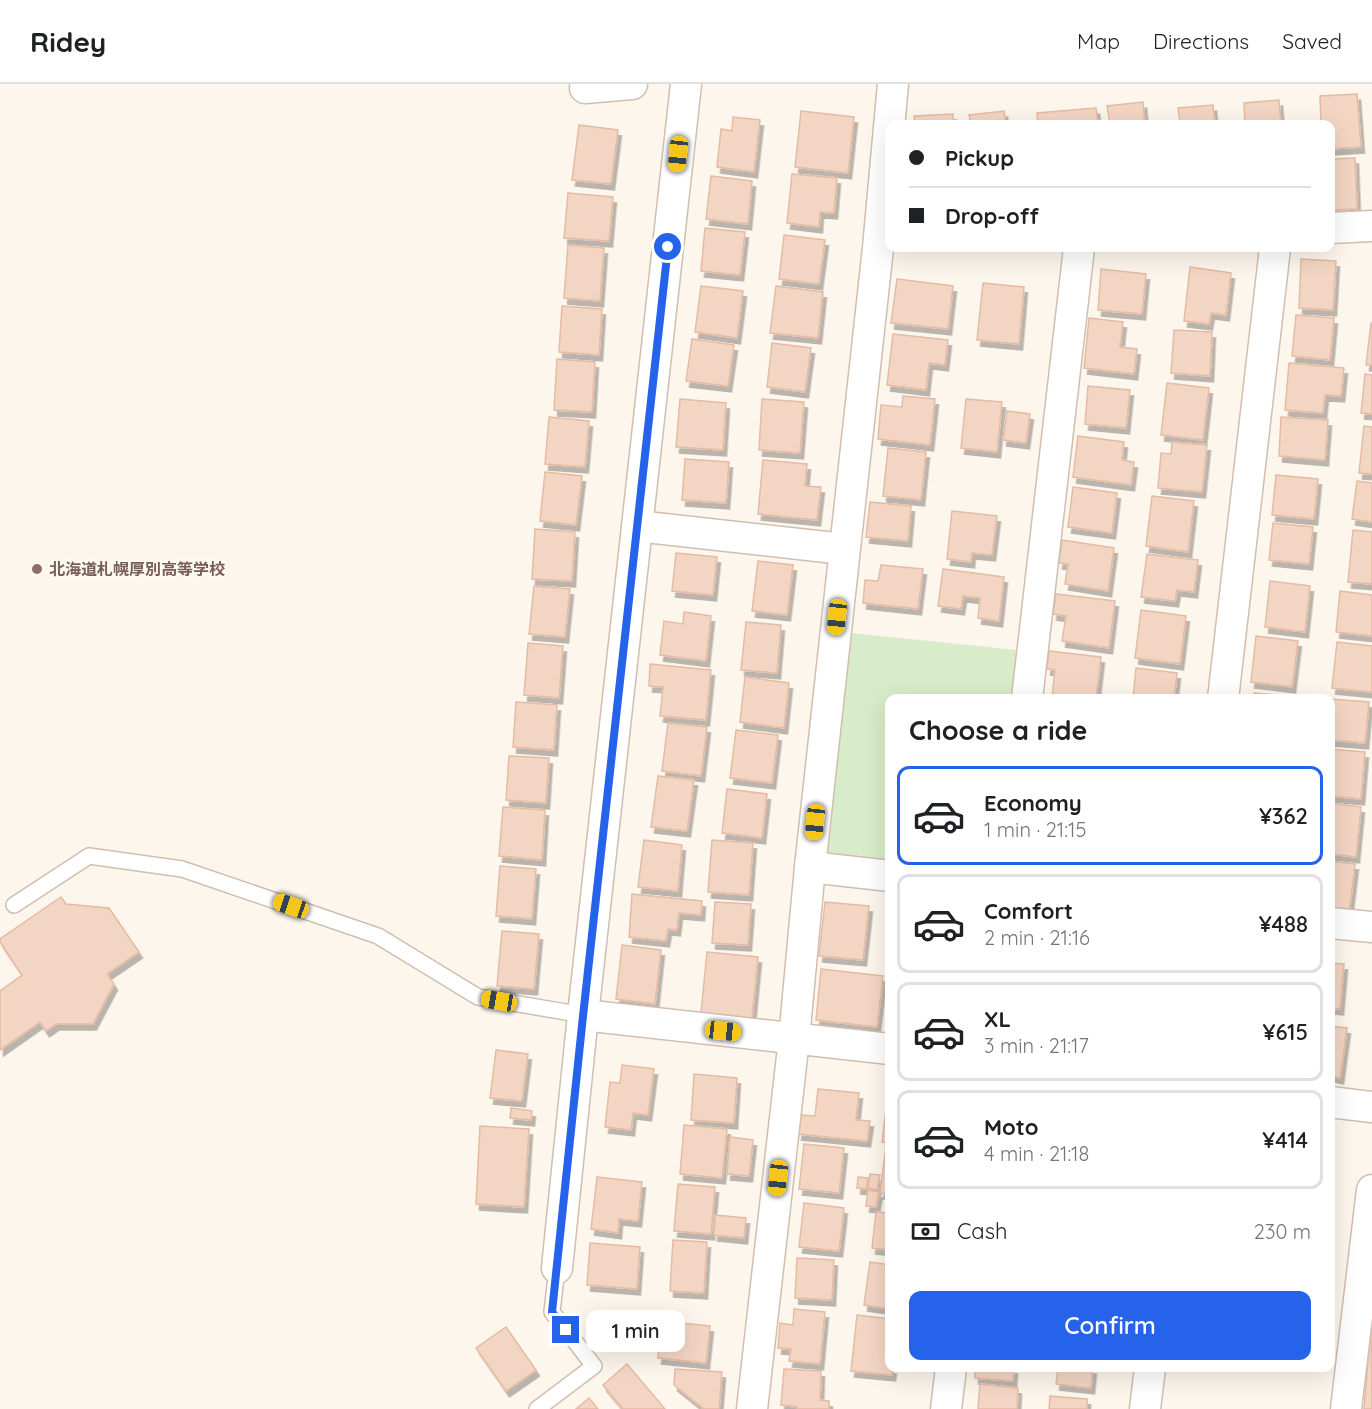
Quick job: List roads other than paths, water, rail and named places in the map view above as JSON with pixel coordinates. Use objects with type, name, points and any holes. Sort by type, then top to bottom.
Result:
[{"type":"street","points":[[585,88],[632,84]]},
{"type":"street","points":[[557,1268],[686,84]]},
{"type":"street","points":[[891,120],[893,84]]},
{"type":"street","points":[[1335,228],[1372,226]]},
{"type":"street","points":[[752,1409],[794,1039],[844,549],[885,248]]},
{"type":"street","points":[[1028,694],[1079,252]]},
{"type":"street","points":[[1224,694],[1275,252]]},
{"type":"street","points":[[637,526],[844,549]]},
{"type":"street","points":[[810,867],[885,875]]},
{"type":"street","points":[[1335,923],[1372,927]]},
{"type":"street","points":[[583,1016],[885,1048]]},
{"type":"street","points":[[1335,1103],[1372,1107]]},
{"type":"street","points":[[1346,1409],[1372,1190]]},
{"type":"street","points":[[946,1409],[951,1372]]},
{"type":"street","points":[[1145,1409],[1150,1372]]},
{"type":"lane","points":[[14,905],[89,856],[183,869],[378,936],[478,998],[583,1016]]},
{"type":"lane","points":[[537,1409],[594,1366],[552,1312],[557,1268]]},
{"type":"place","name":"北海道札幌厚別高等学校","points":[[37,569]]}]
